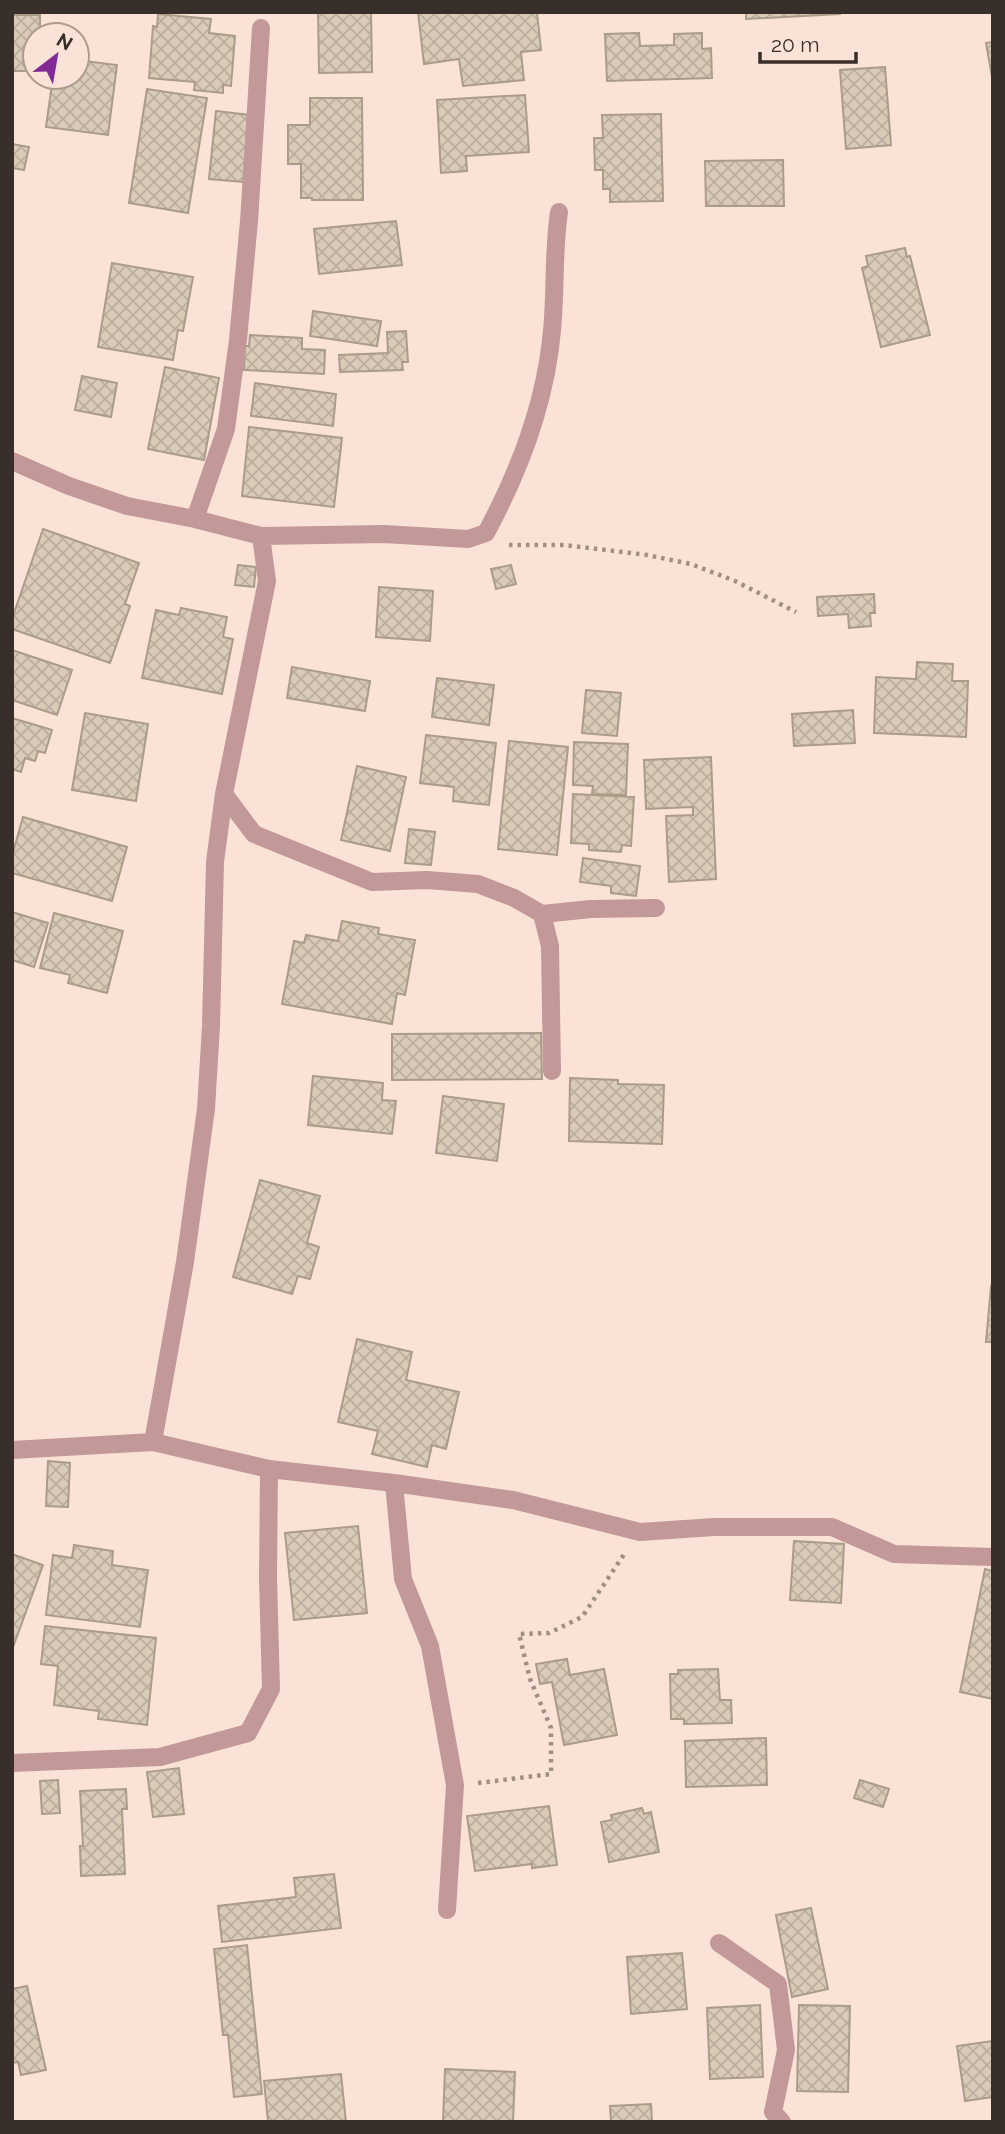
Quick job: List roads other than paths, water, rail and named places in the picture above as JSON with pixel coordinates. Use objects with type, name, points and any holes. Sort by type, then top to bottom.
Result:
[{"type":"street","points":[[195,519],[226,429],[230,404],[248,234],[261,28]]},
{"type":"street","points":[[12,461],[69,486],[127,506],[195,519],[261,536],[384,534],[468,539],[486,533],[502,503],[545,384],[553,328],[554,246],[559,212]]},
{"type":"street","points":[[153,1442],[185,1262],[206,1109],[215,862],[224,794],[267,581],[261,536]]},
{"type":"street","points":[[224,794],[254,834],[372,882],[427,880],[478,884],[514,898],[541,915],[591,909],[656,908]]},
{"type":"street","points":[[541,915],[550,946],[552,1071]]},
{"type":"street","points":[[12,1450],[153,1442],[269,1469],[513,1500],[640,1532],[714,1527],[832,1527],[894,1554],[993,1557]]},
{"type":"street","points":[[12,1763],[160,1757],[248,1733],[271,1689],[269,1469]]},
{"type":"street","points":[[394,1483],[403,1579],[430,1646],[455,1785],[447,1909]]},
{"type":"street","points":[[719,1943],[778,1984],[786,2050],[773,2112],[782,2122]]}]
